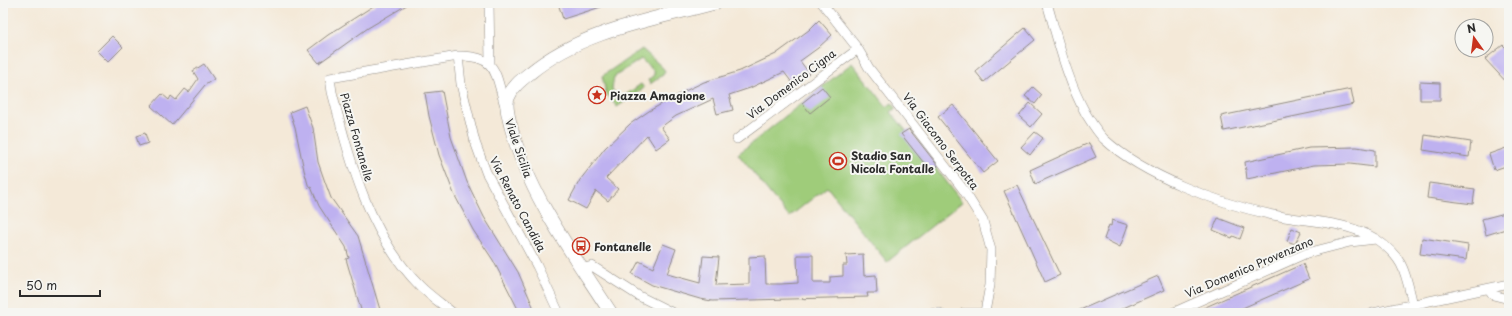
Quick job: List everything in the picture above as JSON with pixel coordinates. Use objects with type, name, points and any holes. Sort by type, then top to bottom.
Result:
[{"type":"street","points":[[489,3],[490,63],[507,113]]},
{"type":"street","name":"Viale Sicilia","points":[[611,313],[582,269],[533,188],[514,139],[507,113],[508,98],[516,85],[559,52],[590,36],[715,3]]},
{"type":"street","name":"Via Giacomo Serpotta","points":[[822,3],[858,49],[869,68],[963,188],[983,221],[991,250],[990,285],[986,312]]},
{"type":"street","points":[[1047,3],[1074,90],[1087,115],[1103,138],[1134,162],[1197,192],[1232,204],[1273,215],[1343,225],[1376,239],[1389,248],[1400,260],[1405,273],[1412,305]]},
{"type":"street","name":"Via Domenico Cigna","points":[[737,139],[858,49]]},
{"type":"street","points":[[458,56],[474,56],[482,58],[490,63]]},
{"type":"street","name":"Piazza Fontanelle","points":[[453,313],[420,286],[404,267],[367,206],[355,175],[332,92],[330,78],[458,56]]},
{"type":"street","name":"Via Renato Candida","points":[[458,56],[463,91],[475,142],[486,172],[537,266],[558,313]]},
{"type":"street","name":"Via Domenico Provenzano","points":[[1172,313],[1307,253],[1350,242],[1376,239]]},
{"type":"street","points":[[582,269],[592,266],[639,296],[673,313]]},
{"type":"street","points":[[1374,313],[1509,284]]},
{"type":"street","points":[[1489,289],[1494,295],[1509,299]]},
{"type":"street","points":[[964,313],[986,312]]},
{"type":"street","points":[[902,313],[940,313]]},
{"type":"green space","points":[[642,49],[665,71],[663,75],[650,84],[648,80],[654,75],[654,71],[641,59],[614,77],[612,89],[620,99],[641,84],[644,88],[617,107],[606,93],[602,76]]},
{"type":"green space","name":"Stadio San Nicola Fontalle","points":[[852,63],[887,107],[892,103],[896,108],[891,112],[932,163],[936,160],[940,164],[936,168],[962,202],[887,262],[827,187],[789,217],[738,154]]},
{"type":"building","points":[[378,3],[410,3],[368,28],[319,63],[308,50],[328,35]]},
{"type":"building","points":[[558,3],[607,3],[607,5],[563,19]]},
{"type":"building","points":[[819,20],[832,35],[818,48],[800,61],[809,73],[793,84],[784,72],[750,88],[729,95],[733,110],[717,114],[713,99],[676,116],[661,127],[670,139],[656,149],[647,135],[606,178],[618,189],[608,201],[596,191],[586,209],[569,200],[580,180],[605,148],[630,124],[649,111],[685,91],[704,82],[740,71],[776,54],[809,30]]},
{"type":"building","points":[[1025,28],[1035,40],[984,82],[975,71]]},
{"type":"building","points":[[112,36],[123,47],[108,62],[97,51]]},
{"type":"building","points":[[1503,45],[1509,51],[1509,85],[1485,59],[1494,58],[1494,52]]},
{"type":"building","points":[[204,64],[214,79],[205,85],[172,125],[151,106],[162,94],[169,100],[171,96],[176,100],[185,89],[189,92],[198,79],[193,71]]},
{"type":"building","points":[[1420,82],[1440,83],[1440,100],[1420,100]]},
{"type":"building","points":[[822,87],[830,97],[810,113],[802,103]]},
{"type":"building","points":[[1033,87],[1042,95],[1035,104],[1025,96]]},
{"type":"building","points":[[1351,89],[1354,104],[1224,131],[1221,116]]},
{"type":"building","points":[[442,91],[451,137],[467,182],[484,217],[518,272],[536,313],[520,313],[493,260],[473,230],[454,194],[439,155],[425,93]]},
{"type":"building","points":[[1030,103],[1042,114],[1031,127],[1019,116]]},
{"type":"building","points":[[953,105],[998,161],[983,173],[938,117]]},
{"type":"building","points":[[305,106],[313,128],[318,162],[325,182],[331,198],[358,236],[381,313],[362,313],[346,259],[349,258],[346,247],[319,206],[311,187],[309,188],[295,127],[290,112]]},
{"type":"building","points":[[909,129],[938,166],[931,172],[901,134]]},
{"type":"building","points":[[1035,132],[1043,138],[1030,155],[1021,147]]},
{"type":"building","points":[[145,133],[148,143],[139,146],[136,136]]},
{"type":"building","points":[[1425,135],[1471,142],[1469,157],[1423,150]]},
{"type":"building","points":[[1089,143],[1096,157],[1035,184],[1030,170]]},
{"type":"building","points":[[1357,147],[1375,150],[1375,167],[1350,164],[1314,165],[1247,179],[1245,162],[1309,148]]},
{"type":"building","points":[[1509,147],[1509,165],[1494,170],[1489,154]]},
{"type":"building","points":[[1429,183],[1475,189],[1473,204],[1427,198]]},
{"type":"building","points":[[1017,185],[1060,275],[1045,282],[1004,191]]},
{"type":"building","points":[[1509,212],[1509,228],[1486,235],[1482,219]]},
{"type":"building","points":[[1218,218],[1244,228],[1240,239],[1233,236],[1232,238],[1213,230]]},
{"type":"building","points":[[1112,220],[1128,225],[1120,247],[1104,239],[1109,225],[1111,226]]},
{"type":"building","points":[[1292,228],[1301,232],[1295,244],[1287,241]]},
{"type":"building","points":[[1422,238],[1468,245],[1466,260],[1420,254]]},
{"type":"building","points":[[663,244],[676,249],[667,274],[700,283],[703,256],[719,257],[716,285],[749,284],[749,257],[765,256],[766,284],[798,283],[797,255],[813,255],[813,283],[830,283],[830,277],[843,276],[843,265],[847,265],[846,255],[863,254],[864,276],[876,275],[877,293],[867,293],[868,297],[712,301],[700,299],[652,285],[632,274],[639,261],[653,268]]},
{"type":"building","points":[[1303,264],[1309,279],[1231,313],[1192,313]]},
{"type":"building","points":[[1158,276],[1164,290],[1112,313],[1073,313]]},
{"type":"place","name":"Piazza Amagione","points":[[597,95]]},
{"type":"place","name":"Stadio San Nicola Fontalle","points":[[838,161]]},
{"type":"place","name":"Fontanelle","points":[[581,246]]}]
